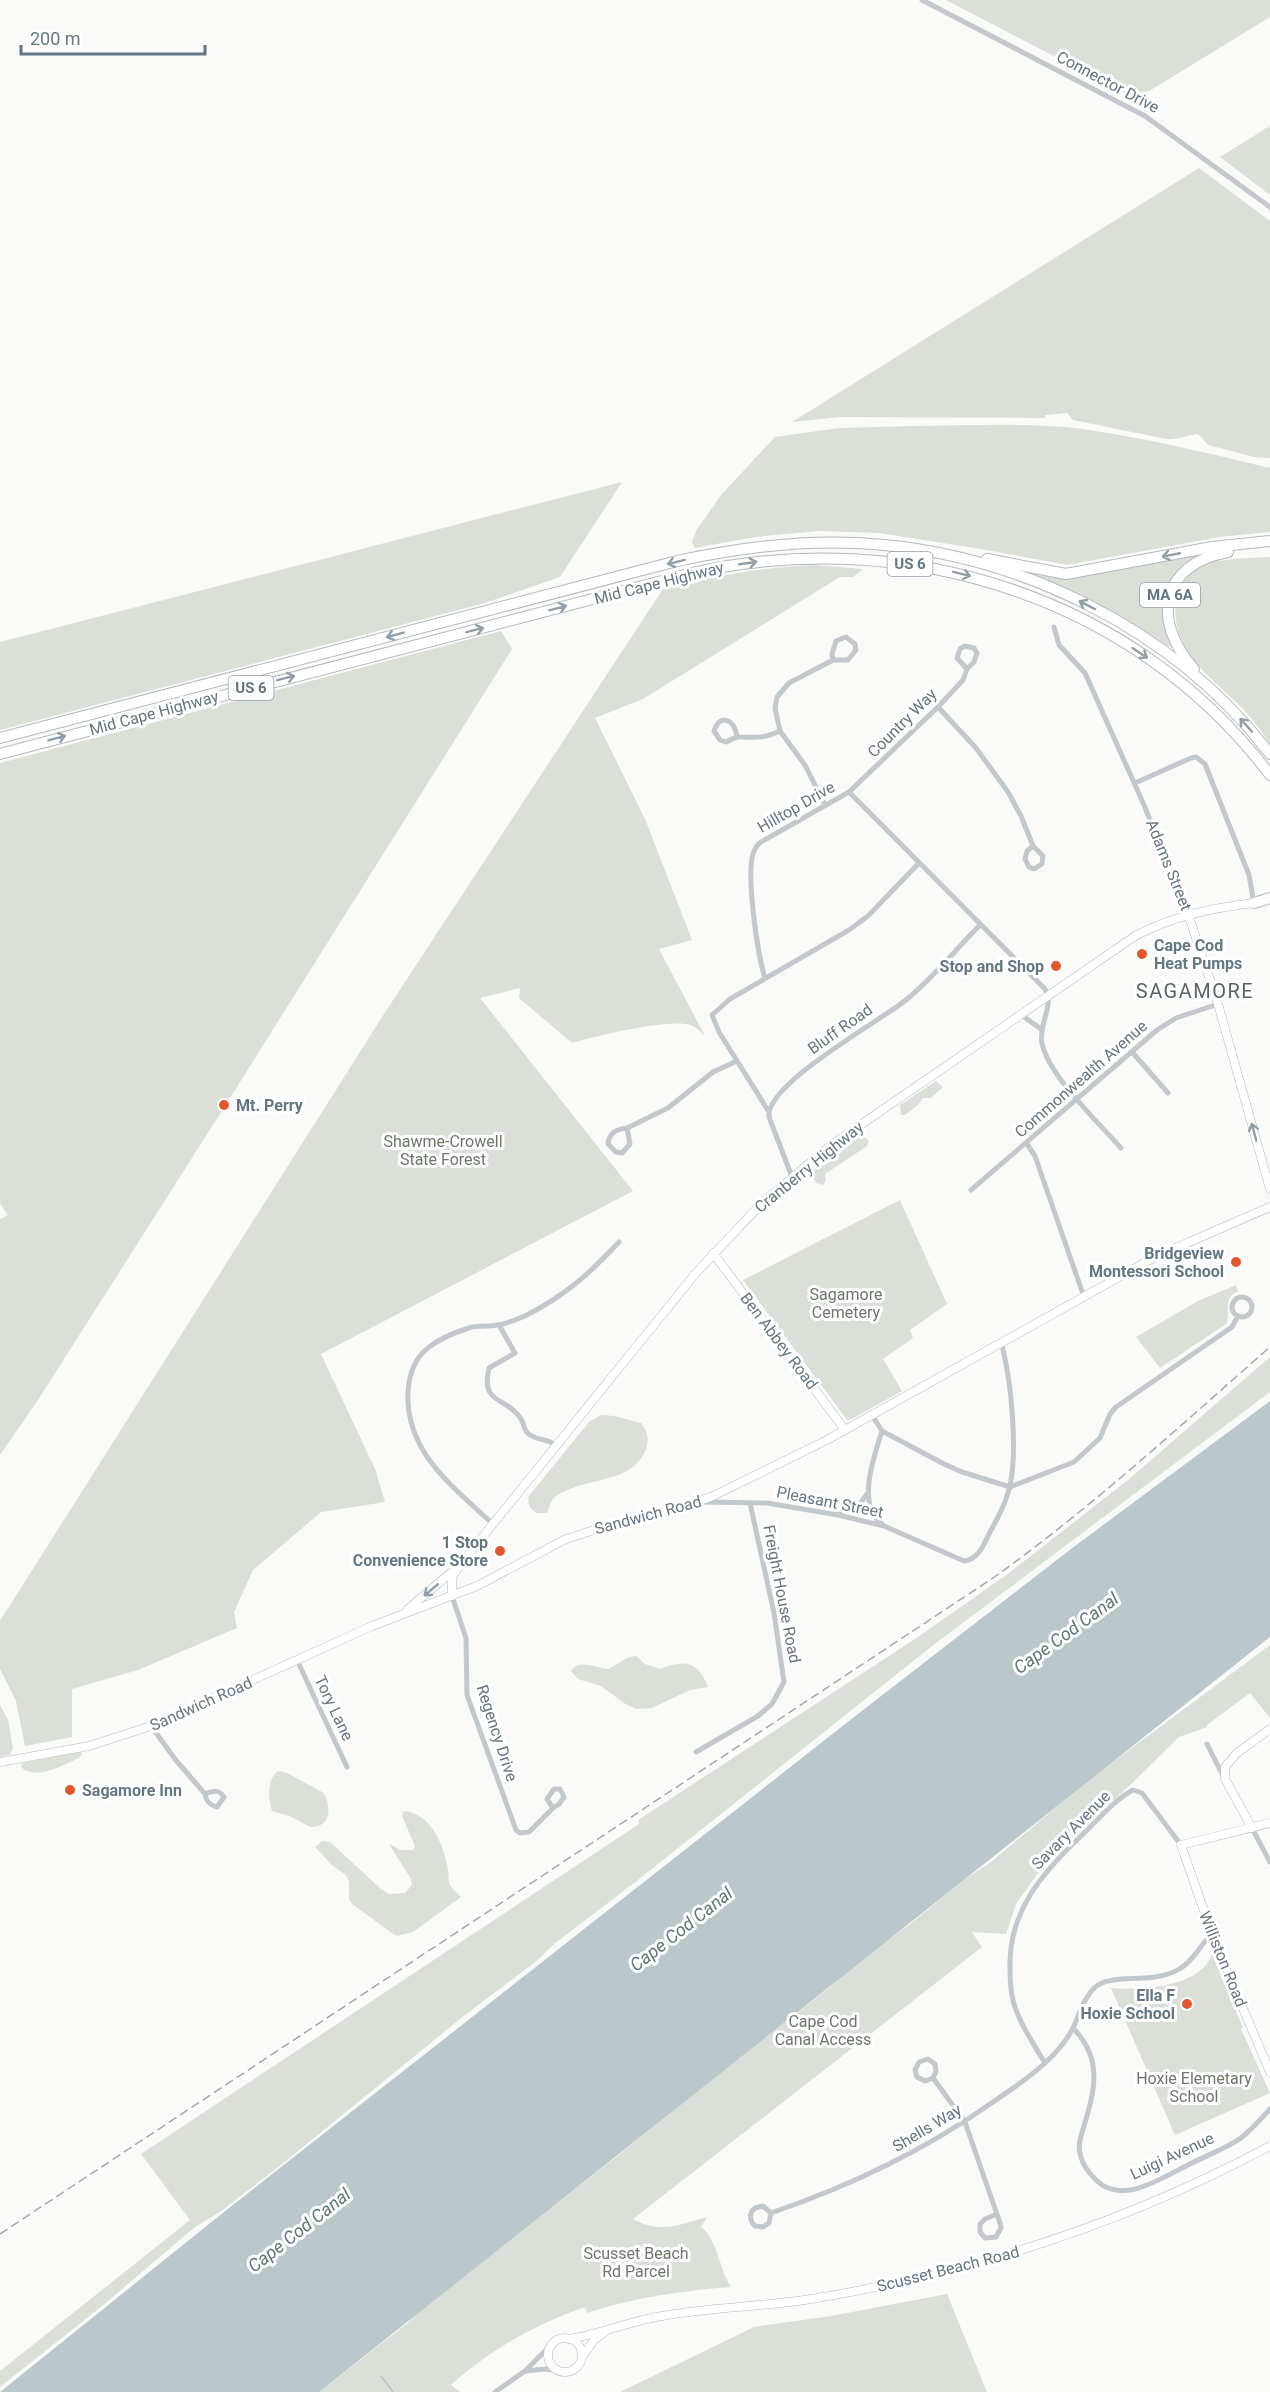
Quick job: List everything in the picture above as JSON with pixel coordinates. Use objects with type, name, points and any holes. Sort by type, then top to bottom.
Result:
[{"type":"highway","points":[[912,549],[946,550],[1066,574],[1228,545],[1270,541]]},
{"type":"highway","name":"Mid Cape Highway","points":[[0,738],[699,556],[768,545],[813,542],[858,543],[941,553],[994,567],[1037,582],[1079,601],[1149,641],[1186,668],[1220,698],[1270,754]]},
{"type":"highway","name":"MA 6A","points":[[1220,698],[1186,659],[1178,646],[1169,614],[1171,591],[1181,573],[1198,560],[1227,552],[1270,548]]},
{"type":"highway","name":"Mid Cape Highway","points":[[0,754],[692,573],[759,561],[827,557],[895,562],[962,574],[1006,587],[1069,612],[1129,646],[1183,685],[1233,731],[1270,775]]},
{"type":"highway","points":[[1254,903],[1270,898]]},
{"type":"highway","points":[[1254,903],[1270,905]]},
{"type":"main road","name":"Cranberry Highway","points":[[452,1596],[452,1577],[463,1561],[713,1253],[760,1204],[847,1134],[1135,936],[1188,914],[1254,903]]},
{"type":"main road","name":"Adams Street","points":[[1188,914],[1218,1004],[1270,1189]]},
{"type":"main road","name":"Sandwich Road","points":[[0,1762],[89,1746],[151,1726],[396,1616],[485,1582],[566,1539],[699,1502],[845,1430],[1170,1249],[1242,1221],[1270,1207]]},
{"type":"main road","name":"Ben Abbey Road","points":[[713,1253],[845,1430]]},
{"type":"main road","name":"Cranberry Highway","points":[[396,1616],[431,1590],[463,1561]]},
{"type":"main road","points":[[1252,1828],[1225,1779],[1228,1761],[1270,1729]]},
{"type":"main road","points":[[1181,1845],[1270,1823]]},
{"type":"main road","name":"Williston Road","points":[[1181,1845],[1211,1935],[1270,2072]]},
{"type":"main road","name":"Scusset Beach Road","points":[[552,2344],[560,2339],[609,2330],[661,2316],[832,2296],[900,2283],[990,2261],[1056,2240],[1163,2198],[1270,2146]]},
{"type":"main road","name":"Scusset Beach Road","points":[[561,2371],[575,2369],[594,2340],[609,2330]]},
{"type":"main road","points":[[569,2339],[578,2343],[582,2357]]},
{"type":"main road","points":[[552,2344],[549,2360],[561,2371]]},
{"type":"street","name":"Connector Drive","points":[[922,0],[1145,116],[1270,207]]},
{"type":"street","name":"Adams Street","points":[[1054,627],[1059,645],[1085,673],[1135,783],[1188,914]]},
{"type":"street","points":[[825,806],[809,772],[780,731],[775,708],[777,698],[789,683],[833,660],[848,660],[856,650],[855,644],[846,637],[836,641],[833,648],[833,660]]},
{"type":"street","name":"Country Way","points":[[849,792],[938,707],[963,680],[967,669]]},
{"type":"street","points":[[938,707],[976,748],[1008,792],[1033,846]]},
{"type":"street","points":[[737,736],[729,720],[719,723],[714,731],[720,740],[726,742],[737,736],[753,739],[766,738],[780,731]]},
{"type":"street","points":[[1135,783],[1191,758],[1196,757],[1203,761],[1211,775],[1249,875],[1254,903]]},
{"type":"street","name":"Hilltop Drive","points":[[765,978],[759,958],[754,921],[752,888],[754,849],[761,842],[849,792],[981,925],[1012,953],[1049,994]]},
{"type":"street","points":[[792,1177],[785,1164],[769,1112],[719,1032],[712,1015],[730,999],[849,930],[868,916],[919,863]]},
{"type":"street","name":"Bluff Road","points":[[769,1112],[778,1095],[790,1083],[815,1062],[906,999],[981,925]]},
{"type":"street","points":[[1049,994],[1041,1029],[1041,1041],[1047,1059],[1121,1148]]},
{"type":"street","name":"Commonwealth Avenue","points":[[971,1190],[1170,1022],[1218,1004]]},
{"type":"street","points":[[1020,1014],[1041,1029]]},
{"type":"street","points":[[1132,1052],[1168,1093]]},
{"type":"street","points":[[627,1128],[630,1144],[621,1152],[616,1152],[608,1144],[609,1138],[615,1131],[627,1128],[668,1108],[713,1072],[737,1061]]},
{"type":"street","points":[[1027,1144],[1035,1156],[1084,1297]]},
{"type":"street","points":[[493,1524],[432,1465],[416,1439],[407,1408],[411,1372],[417,1359],[428,1348],[471,1327],[499,1325],[525,1316],[569,1291],[619,1242]]},
{"type":"street","points":[[872,1415],[882,1431],[962,1472],[1010,1487],[1074,1462],[1100,1438],[1110,1414],[1116,1407],[1232,1327],[1238,1316]]},
{"type":"street","points":[[499,1325],[515,1353],[489,1368],[486,1381],[488,1391],[496,1400],[521,1418],[526,1432],[532,1437],[546,1439],[556,1445]]},
{"type":"street","name":"Pleasant Street","points":[[699,1502],[779,1504],[838,1515],[884,1526],[951,1556],[964,1561],[970,1560],[983,1546],[1010,1487],[1014,1460],[1014,1439],[1001,1342]]},
{"type":"street","points":[[838,1515],[856,1508],[867,1494],[882,1431]]},
{"type":"street","points":[[867,1494],[872,1513],[884,1526]]},
{"type":"street","name":"Freight House Road","points":[[696,1752],[758,1716],[772,1704],[784,1682],[774,1613],[750,1503]]},
{"type":"street","name":"Regency Drive","points":[[452,1596],[466,1638],[467,1695],[516,1830],[520,1833],[530,1832],[553,1808]]},
{"type":"street","name":"Tory Lane","points":[[297,1660],[347,1767]]},
{"type":"street","points":[[151,1726],[205,1794]]},
{"type":"street","points":[[1207,1744],[1225,1779]]},
{"type":"street","name":"Savary Avenue","points":[[1045,2063],[1016,2011],[1011,1991],[1010,1954],[1018,1920],[1029,1894],[1049,1868],[1129,1792],[1136,1790],[1142,1793],[1181,1845]]},
{"type":"street","points":[[1252,1828],[1270,1862]]},
{"type":"street","name":"Shells Way","points":[[771,2213],[855,2182],[912,2153],[965,2122],[1045,2063],[1057,2051],[1073,2028],[1088,1996],[1098,1985],[1111,1980],[1146,1979],[1175,1972],[1188,1964],[1211,1935]]},
{"type":"street","name":"Luigi Avenue","points":[[1073,2028],[1086,2044],[1094,2065],[1095,2078],[1092,2098],[1079,2143],[1080,2156],[1090,2175],[1105,2187],[1123,2191],[1143,2187],[1237,2140],[1270,2109]]},
{"type":"street","points":[[928,2059],[934,2064],[936,2071],[933,2078],[925,2081],[917,2077],[915,2070],[919,2062],[928,2059]]},
{"type":"street","points":[[933,2078],[965,2122],[997,2214],[1000,2232],[996,2237],[985,2238],[980,2232],[980,2224],[985,2218],[997,2214]]},
{"type":"street","name":"Shells Way","points":[[759,2206],[771,2213],[769,2223],[763,2227],[755,2226],[750,2219],[752,2210],[759,2206]]},
{"type":"street","name":"Scusset Beach Road","points":[[495,2392],[525,2371],[552,2344]]},
{"type":"street","points":[[525,2371],[538,2369],[561,2371]]},
{"type":"green space","points":[[946,0],[1270,0],[1270,17],[1136,99]]},
{"type":"green space","points":[[1270,126],[1270,195],[1220,157]]},
{"type":"green space","points":[[1199,168],[1270,221],[1270,458],[1254,457],[1208,445],[1198,434],[1166,439],[1073,420],[1067,413],[1045,415],[1045,418],[839,417],[792,422]]},
{"type":"green space","points":[[1020,425],[1083,429],[1153,441],[1270,468],[1270,532],[1220,537],[1067,565],[879,533],[819,531],[755,537],[695,548],[692,542],[697,529],[722,494],[775,437],[839,428]]},
{"type":"green space","points":[[622,482],[560,577],[485,603],[0,730],[0,642]]},
{"type":"green space","points":[[1253,547],[1206,554],[1184,565],[1176,573],[1172,583],[1171,599],[1174,649],[1119,618],[1011,568],[1055,577],[1222,549]]},
{"type":"green space","points":[[1270,557],[1270,744],[1245,711],[1205,673],[1191,656],[1180,637],[1176,604],[1182,584],[1197,568],[1223,560]]},
{"type":"green space","name":"Shawme-Crowell State Forest","points":[[814,565],[863,569],[853,577],[840,577],[643,699],[595,718],[645,819],[692,940],[659,949],[705,1036],[696,1028],[680,1023],[614,1032],[572,1043],[519,998],[520,988],[480,998],[633,1191],[321,1354],[375,1469],[385,1502],[321,1512],[253,1570],[234,1612],[237,1628],[138,1670],[72,1689],[72,1737],[25,1746],[16,1701],[0,1669],[0,1621],[384,1014],[663,589],[738,573]]},
{"type":"green space","points":[[501,631],[512,649],[218,1117],[38,1400],[0,1455],[0,1219],[8,1215],[0,1203],[0,763]]},
{"type":"green space","points":[[936,1081],[943,1087],[931,1098],[923,1098],[917,1106],[905,1115],[901,1115],[900,1105]]},
{"type":"green space","points":[[863,1136],[869,1141],[867,1146],[825,1174],[826,1181],[823,1185],[816,1183],[813,1177],[815,1167],[854,1137]]},
{"type":"green space","name":"Sagamore Cemetery","points":[[900,1200],[947,1304],[910,1330],[913,1338],[883,1359],[902,1391],[848,1421],[743,1280]]},
{"type":"green space","points":[[1236,1285],[1238,1291],[1228,1302],[1226,1324],[1160,1368],[1136,1337],[1198,1301]]},
{"type":"green space","points":[[1270,1357],[1270,1392],[936,1643],[554,1944],[539,1959],[465,2015],[281,2165],[220,2212],[195,2227],[102,2306],[0,2387],[0,2371],[190,2220],[141,2154],[639,1824],[638,1820],[918,1637],[1009,1573],[1128,1480]]},
{"type":"green space","points":[[601,1415],[641,1423],[648,1442],[639,1461],[618,1475],[566,1490],[553,1499],[547,1513],[536,1513],[529,1506],[529,1496],[589,1422]]},
{"type":"green space","name":"Cape Cod Canal Access","points":[[1270,1645],[1270,1718],[1250,1693],[1207,1727],[1179,1737],[1126,1789],[1050,1856],[1016,1904],[1006,1934],[972,1932],[982,1947],[633,2219],[652,2226],[670,2227],[707,2217],[701,2227],[715,2247],[731,2287],[659,2296],[587,2313],[585,2307],[566,2314],[514,2339],[482,2360],[451,2385],[460,2392],[319,2392],[829,1988],[854,1965],[909,1925],[964,1880],[991,1862],[1086,1782]]},
{"type":"green space","points":[[636,1656],[645,1664],[660,1669],[676,1664],[689,1664],[695,1667],[708,1687],[690,1690],[652,1708],[636,1709],[601,1686],[578,1679],[571,1671],[574,1667],[583,1664],[609,1669],[627,1658]]},
{"type":"green space","points":[[0,1705],[8,1720],[13,1749],[9,1755],[0,1757]]},
{"type":"green space","points":[[81,1752],[79,1758],[58,1768],[42,1772],[27,1771],[21,1767],[23,1763]]},
{"type":"green space","points":[[278,1771],[287,1773],[324,1793],[328,1804],[328,1816],[322,1824],[310,1827],[292,1817],[272,1811],[269,1789]]},
{"type":"green space","points":[[407,1811],[431,1826],[446,1860],[449,1883],[461,1897],[413,1932],[396,1936],[352,1904],[349,1899],[349,1882],[346,1875],[332,1865],[315,1847],[322,1841],[330,1842],[381,1889],[389,1894],[405,1893],[412,1885],[411,1879],[389,1844],[401,1850],[413,1850],[415,1846],[402,1816],[403,1812]]},
{"type":"green space","name":"Hoxie Elemetary School","points":[[1212,1954],[1243,2028],[1241,2029],[1270,2093],[1175,2135],[1111,1988],[1153,1987],[1183,1980],[1195,1974]]},
{"type":"green space","points":[[947,2294],[987,2392],[620,2392],[754,2327],[831,2316]]},
{"type":"water","name":"Cape Cod Canal","points":[[1270,1401],[1270,1637],[319,2392],[0,2392],[229,2208],[854,1717],[1071,1549]]},
{"type":"waterway","points":[[381,2376],[393,2392]]},
{"type":"railway","points":[[0,2234],[993,1578],[1100,1495],[1270,1347]]},
{"type":"place","name":"Cape Cod Heat Pumps","points":[[1142,954]]},
{"type":"place","name":"Stop and Shop","points":[[1056,966]]},
{"type":"place","name":"Mt. Perry","points":[[224,1105]]},
{"type":"place","name":"Bridgeview Montessori School","points":[[1236,1262]]},
{"type":"place","name":"1 Stop Convenience Store","points":[[500,1551]]},
{"type":"place","name":"Sagamore Inn","points":[[70,1790]]},
{"type":"place","name":"Ella F Hoxie School","points":[[1187,2004]]},
{"type":"district","name":"SAGAMORE","points":[[1195,991]]},
{"type":"park label","name":"Scusset Beach Rd Parcel","points":[[636,2262]]}]
